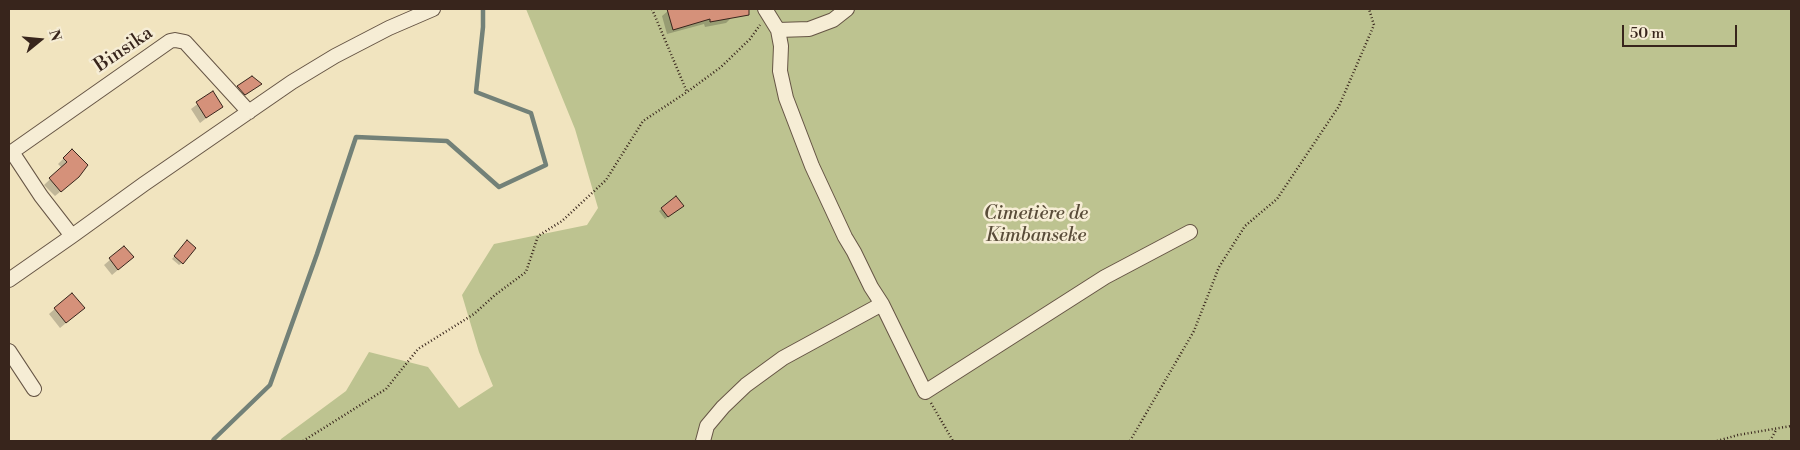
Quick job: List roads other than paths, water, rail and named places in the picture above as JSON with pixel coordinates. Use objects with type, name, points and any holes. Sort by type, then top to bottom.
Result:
[{"type":"street","points":[[9,280],[144,184],[335,56],[388,28],[433,9]]},
{"type":"street","points":[[778,30],[809,29],[832,20],[847,9]]},
{"type":"street","points":[[767,11],[778,30],[781,46],[780,70],[786,98],[812,166],[842,230],[871,287],[882,304],[925,392],[1106,278],[1190,232]]},
{"type":"street","name":"Binsika","points":[[10,153],[175,40],[185,42],[249,112]]},
{"type":"street","points":[[10,153],[72,236]]},
{"type":"street","points":[[703,441],[707,426],[722,407],[746,385],[783,358],[882,304]]},
{"type":"street","points":[[9,351],[34,389]]},
{"type":"waterway","points":[[213,441],[270,385],[356,137],[447,141],[499,187],[546,165],[531,113],[476,92],[483,27],[483,9]]},
{"type":"park label","name":"Cimetière de Kimbanseke","points":[[1036,225]]}]
